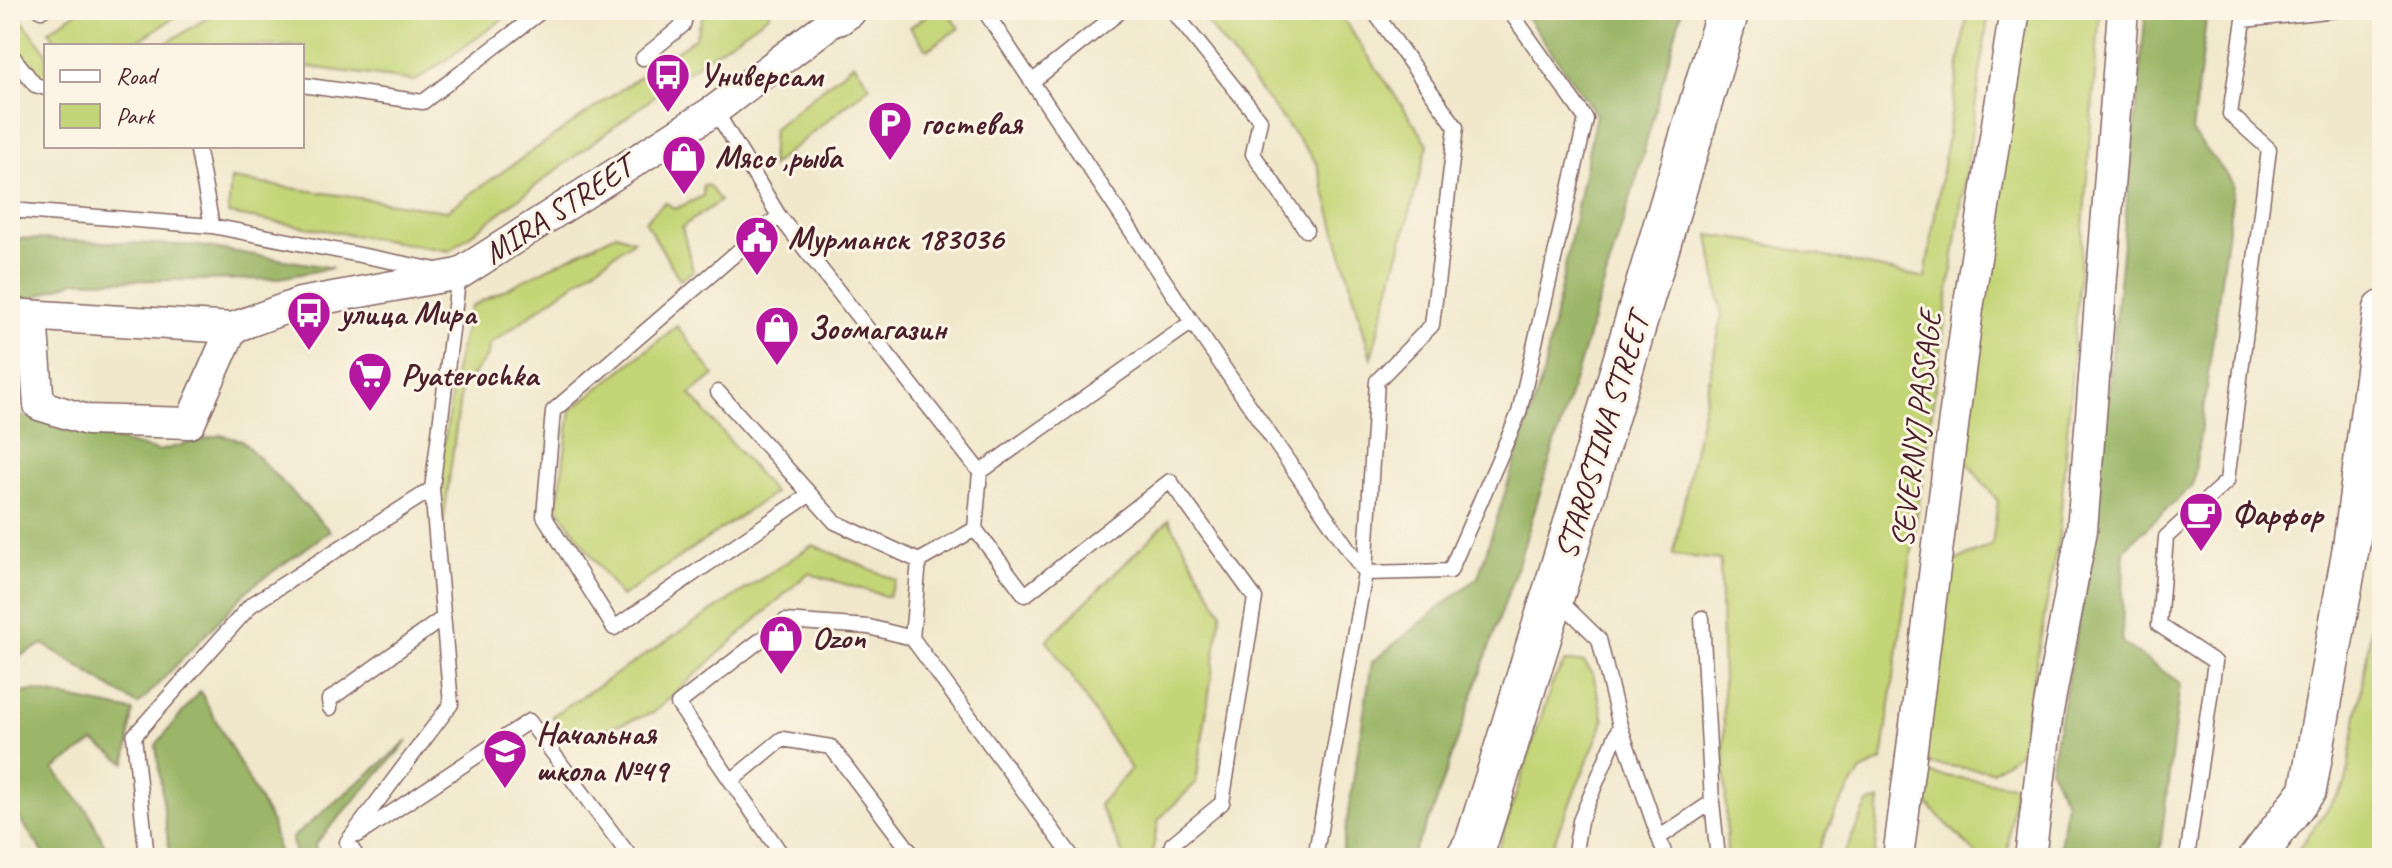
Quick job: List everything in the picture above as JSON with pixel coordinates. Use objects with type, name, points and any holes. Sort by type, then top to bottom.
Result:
[{"type":"main road","name":"STAROSTINA STREET","points":[[1467,858],[1476,843],[1554,595],[1728,10]]},
{"type":"street","name":"SEVERNYJ PASSAGE","points":[[1898,858],[1968,309],[2015,10]]},
{"type":"street","points":[[2030,858],[2048,711],[2082,530],[2123,10]]},
{"type":"street","name":"MIRA STREET","points":[[232,328],[190,423],[87,420],[39,405],[21,316],[232,328],[300,303],[459,274],[715,110],[839,12]]},
{"type":"street","points":[[2257,858],[2308,790],[2351,547],[2382,309]]},
{"type":"lane","points":[[304,85],[423,102],[543,10]]},
{"type":"lane","points":[[643,58],[683,25],[687,10]]},
{"type":"lane","points":[[1006,10],[988,15],[1192,322],[1365,573]]},
{"type":"lane","points":[[1033,81],[1122,10]]},
{"type":"lane","points":[[1172,10],[1260,120],[1253,154],[1306,230]]},
{"type":"lane","points":[[1315,858],[1365,573],[1377,381],[1432,325],[1456,127],[1373,10]]},
{"type":"lane","points":[[1365,573],[1450,571],[1519,413],[1586,119],[1509,10]]},
{"type":"lane","points":[[2187,858],[2215,662],[2159,625],[2166,537],[2227,481],[2269,149],[2230,114],[2244,20],[2336,10]]},
{"type":"lane","points":[[10,53],[35,85],[44,87]]},
{"type":"lane","points":[[715,110],[779,216],[980,472],[975,529],[1025,595],[1170,481],[1255,598],[1222,803],[1172,844],[1169,858]]},
{"type":"lane","points":[[197,148],[212,226]]},
{"type":"lane","points":[[10,210],[212,226],[459,274],[432,489],[451,704],[347,842]]},
{"type":"lane","points":[[779,216],[553,411],[544,516],[614,628],[809,495]]},
{"type":"lane","points":[[980,472],[1192,322]]},
{"type":"lane","points":[[718,392],[835,522],[919,561]]},
{"type":"lane","points":[[147,858],[134,736],[251,605],[432,489]]},
{"type":"lane","points":[[919,561],[975,529]]},
{"type":"lane","points":[[912,638],[919,561]]},
{"type":"lane","points":[[1554,595],[1599,639],[1620,726],[1666,858]]},
{"type":"lane","points":[[330,708],[329,700],[443,618]]},
{"type":"lane","points":[[1702,618],[1718,858]]},
{"type":"lane","points":[[784,858],[678,704],[785,621],[869,627],[912,638],[1073,858]]},
{"type":"lane","points":[[347,842],[529,721],[631,858]]},
{"type":"lane","points":[[1574,858],[1580,821],[1620,726]]},
{"type":"lane","points":[[731,781],[782,739],[831,747],[915,858]]},
{"type":"lane","points":[[1660,837],[1712,802]]},
{"type":"lane","points":[[347,842],[358,858]]},
{"type":"green space","points":[[10,10],[14,10],[44,49],[44,84],[10,46]]},
{"type":"green space","points":[[79,10],[186,10],[133,44],[59,44],[49,31]]},
{"type":"green space","points":[[220,10],[516,10],[416,81],[304,66],[304,44],[165,44]]},
{"type":"green space","points":[[705,10],[770,10],[769,15],[687,72],[449,251],[228,214],[231,179],[446,211],[695,38]]},
{"type":"green space","points":[[935,10],[946,10],[959,28],[927,50],[910,27]]},
{"type":"green space","points":[[1197,10],[1337,10],[1428,144],[1371,358],[1317,163]]},
{"type":"green space","points":[[1522,10],[1682,10],[1638,173],[1519,561],[1432,814],[1410,858],[1341,858],[1372,662],[1478,577],[1543,375],[1596,114]]},
{"type":"green space","points":[[1966,10],[1989,10],[1882,761],[1861,771],[1834,814],[1815,858],[1727,858],[1720,560],[1673,555],[1722,316],[1709,235],[1925,278]]},
{"type":"green space","points":[[2019,10],[2100,10],[2059,535],[2020,752],[1993,771],[1930,764],[1920,745],[1938,568],[1992,545],[1998,501],[1955,448]]},
{"type":"green space","points":[[2146,10],[2311,10],[2206,20],[2192,132],[2234,184],[2193,485],[2124,549],[2122,643],[2180,683],[2159,858],[2059,858],[2066,801],[2050,769],[2092,557]]},
{"type":"green space","points":[[854,63],[870,86],[771,166],[773,129]]},
{"type":"green space","points":[[703,185],[709,186],[720,201],[682,227],[693,271],[680,280],[645,221],[665,202],[675,209],[703,196]]},
{"type":"green space","points":[[616,234],[634,240],[489,345],[488,355],[461,390],[443,526],[437,491],[455,371],[470,307]]},
{"type":"green space","points":[[10,238],[200,246],[333,268],[274,279],[76,281],[10,307]]},
{"type":"green space","points":[[677,326],[714,375],[690,394],[774,493],[621,597],[557,507],[571,410]]},
{"type":"green space","points":[[10,405],[15,414],[158,451],[221,435],[242,441],[330,531],[251,587],[138,705],[43,644],[10,661]]},
{"type":"green space","points":[[1169,520],[1221,612],[1196,783],[1159,819],[1151,858],[1125,858],[1099,805],[1131,769],[1047,640]]},
{"type":"green space","points":[[813,545],[896,580],[888,597],[808,573],[653,713],[569,741],[552,716]]},
{"type":"green space","points":[[2382,561],[2382,858],[2292,858],[2346,783]]},
{"type":"green space","points":[[1565,662],[1584,662],[1593,674],[1604,721],[1547,858],[1495,858],[1553,681]]},
{"type":"green space","points":[[35,691],[133,711],[126,763],[94,742],[54,769],[89,813],[109,854],[106,858],[47,858],[10,805],[10,694]]},
{"type":"green space","points":[[200,691],[272,823],[279,858],[170,858],[156,745]]},
{"type":"green space","points":[[408,741],[315,844],[318,858],[295,858],[292,838]]},
{"type":"green space","points":[[1914,772],[2015,785],[2007,856],[1980,858],[1913,789]]},
{"type":"green space","points":[[1880,800],[1874,858],[1842,858],[1868,803]]},
{"type":"place","name":"Универсам","points":[[668,114]]},
{"type":"place","name":"гостевая","points":[[890,162]]},
{"type":"place","name":"Мясо ,рыба","points":[[684,196]]},
{"type":"place","name":"Мурманск 183036","points":[[757,277]]},
{"type":"place","name":"улица Мира","points":[[309,352]]},
{"type":"place","name":"Зоомагазин","points":[[777,367]]},
{"type":"place","name":"Pyaterochka","points":[[370,413]]},
{"type":"place","name":"Фарфор","points":[[2201,553]]},
{"type":"place","name":"Ozon","points":[[781,676]]},
{"type":"place","name":"Начальная школа №49","points":[[505,790]]}]
